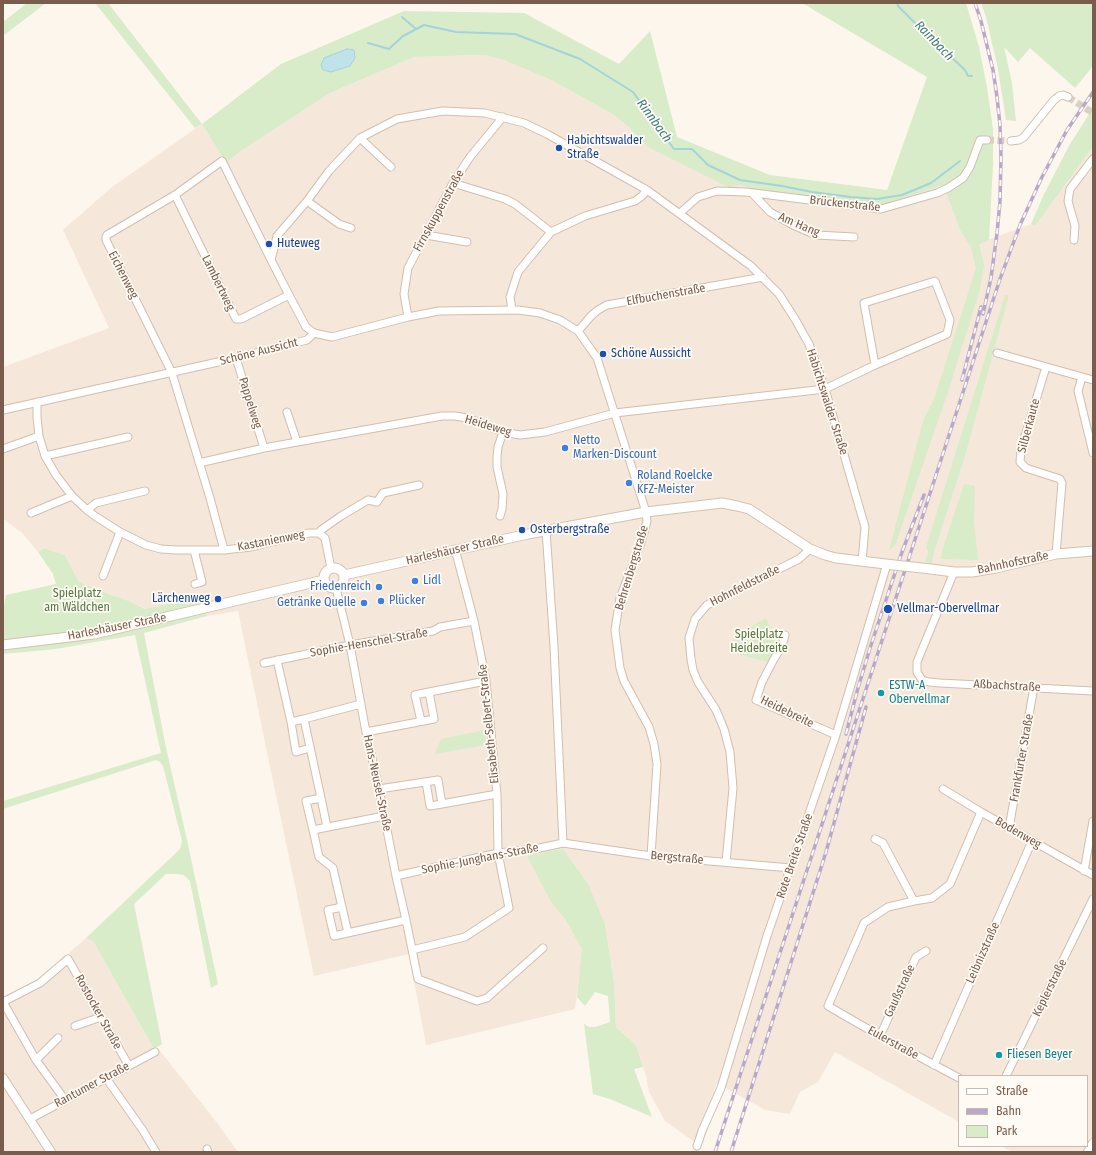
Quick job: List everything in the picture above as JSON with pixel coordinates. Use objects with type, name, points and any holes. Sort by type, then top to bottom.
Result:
[{"type":"main road","name":"Harleshäuser Straße","points":[[344,575],[455,549],[546,530],[646,512],[722,503],[749,509],[810,549],[836,558],[862,562]]},
{"type":"main road","name":"Bahnhofstraße","points":[[862,562],[954,572],[972,572],[1056,554],[1093,551]]},
{"type":"main road","points":[[332,568],[339,569],[344,575],[343,583],[336,588],[328,586],[324,579],[327,570],[332,568]]},
{"type":"main road","name":"Harleshäuser Straße","points":[[3,645],[94,634],[324,579]]},
{"type":"street","points":[[1011,140],[1019,140],[1024,137],[1058,96],[1063,95],[1068,97]]},
{"type":"street","name":"Habichtswalder Straße","points":[[271,260],[277,236],[307,201],[329,171],[360,138],[397,118],[443,111],[485,113],[524,123],[547,134],[647,190],[752,266],[779,294],[809,344],[825,389],[865,527],[862,562]]},
{"type":"street","name":"Firnskuppenstraße","points":[[408,317],[404,294],[408,268],[453,183],[470,156],[503,117]]},
{"type":"street","points":[[360,138],[391,167]]},
{"type":"street","name":"Brückenstraße","points":[[680,213],[698,196],[717,191],[746,192],[881,209],[937,193],[948,188],[963,178],[970,167],[980,140],[987,140]]},
{"type":"street","points":[[1074,240],[1074,226],[1068,201],[1070,189],[1093,159]]},
{"type":"street","name":"Eichenweg","points":[[172,372],[106,240],[107,234],[175,195],[222,161],[271,260]]},
{"type":"street","points":[[453,183],[505,199],[515,204],[551,232]]},
{"type":"street","points":[[512,310],[510,297],[518,272],[551,232],[586,216],[635,201],[647,190]]},
{"type":"street","name":"Am Hang","points":[[752,193],[770,212],[793,225],[816,235],[854,237]]},
{"type":"street","name":"Lambertweg","points":[[175,195],[236,318],[241,319],[289,295]]},
{"type":"street","points":[[307,201],[339,224],[351,228]]},
{"type":"street","points":[[426,235],[467,242]]},
{"type":"street","points":[[271,260],[306,327],[314,333]]},
{"type":"street","name":"Elfbuchenstraße","points":[[578,331],[590,316],[607,305],[763,278]]},
{"type":"street","name":"Heideweg","points":[[199,463],[264,448],[442,416],[467,418],[503,432],[520,435],[545,432],[615,413],[825,389],[875,365],[947,334],[950,320],[935,281],[864,303],[875,365]]},
{"type":"street","name":"Schöne Aussicht","points":[[3,410],[236,358],[307,340],[314,333],[332,337],[408,317],[439,311],[512,310],[540,313],[560,320],[578,331],[597,358],[646,512]]},
{"type":"street","points":[[997,353],[1093,380]]},
{"type":"street","name":"Pappelweg","points":[[236,358],[264,448]]},
{"type":"street","name":"Silberkaute","points":[[1046,366],[1021,449],[1020,462],[1026,468],[1060,479],[1062,483],[1056,554]]},
{"type":"street","points":[[172,372],[199,463]]},
{"type":"street","points":[[1082,377],[1078,391],[1093,453]]},
{"type":"street","name":"Kastanienweg","points":[[37,402],[39,436],[45,456],[56,475],[72,496],[87,510],[120,532],[146,545],[161,549],[194,550],[224,550],[251,547],[309,533],[319,533],[325,538],[332,568]]},
{"type":"street","points":[[287,412],[296,442]]},
{"type":"street","points":[[500,516],[503,494],[497,467],[497,457],[498,447],[503,432]]},
{"type":"street","points":[[3,449],[39,436]]},
{"type":"street","points":[[45,456],[128,437]]},
{"type":"street","name":"Kastanienweg","points":[[199,463],[224,550]]},
{"type":"street","name":"Kastanienweg","points":[[319,533],[341,516],[368,500],[377,502],[383,493],[418,485]]},
{"type":"street","points":[[87,510],[96,502],[144,491]]},
{"type":"street","points":[[31,513],[72,496]]},
{"type":"street","name":"Behrenbergstraße","points":[[646,512],[647,521],[641,543],[620,598],[615,630],[620,668],[624,681],[649,727],[655,750],[657,764],[651,856]]},
{"type":"street","points":[[546,530],[554,647],[563,843]]},
{"type":"street","points":[[103,576],[120,532]]},
{"type":"street","name":"Elisabeth-Selbert-Straße","points":[[412,950],[466,937],[510,908],[498,853],[497,794],[486,680],[474,622],[455,549]]},
{"type":"street","name":"Hohnfeldstraße","points":[[726,862],[733,788],[730,752],[724,729],[716,710],[698,682],[693,670],[689,638],[695,619],[707,605],[799,559],[810,549]]},
{"type":"street","points":[[194,550],[202,582],[195,584]]},
{"type":"street","name":"Rote Breite Straße","points":[[697,1146],[721,1088],[767,936],[836,735],[890,564]]},
{"type":"street","name":"Aßbachstraße","points":[[954,572],[917,662],[918,672],[922,680],[940,683],[1093,690]]},
{"type":"street","name":"Hans-Neusel-Straße","points":[[336,588],[350,645],[366,732],[418,979],[477,1001],[487,998],[543,948]]},
{"type":"street","name":"Sophie-Henschel-Straße","points":[[264,663],[350,645],[433,631],[440,627],[474,622]]},
{"type":"street","name":"Heidebreite","points":[[786,635],[782,646],[762,682],[756,700],[836,735]]},
{"type":"street","points":[[277,660],[296,752],[310,748]]},
{"type":"street","points":[[420,721],[415,695],[486,680]]},
{"type":"street","name":"Frankfurter Straße","points":[[1009,828],[1034,687]]},
{"type":"street","points":[[366,732],[434,719],[429,692]]},
{"type":"street","points":[[291,722],[361,704]]},
{"type":"street","points":[[304,719],[327,827]]},
{"type":"street","points":[[379,789],[438,780],[442,804]]},
{"type":"street","points":[[426,782],[430,806],[497,794]]},
{"type":"street","name":"Bodenweg","points":[[943,789],[980,812],[1093,875]]},
{"type":"street","points":[[321,798],[306,801],[319,857],[333,868],[348,933]]},
{"type":"street","points":[[875,840],[883,843],[914,901],[932,898],[950,884],[980,812]]},
{"type":"street","points":[[313,830],[384,816]]},
{"type":"street","points":[[1084,870],[1093,821]]},
{"type":"street","name":"Leibnizstraße","points":[[934,1065],[1032,841]]},
{"type":"street","name":"Bergstraße","points":[[563,843],[651,856],[791,868]]},
{"type":"street","name":"Sophie-Junghans-Straße","points":[[396,876],[498,853],[535,849],[563,843]]},
{"type":"street","name":"Keplerstraße","points":[[1006,1075],[1093,900]]},
{"type":"street","name":"Eulerstraße","points":[[914,901],[888,907],[864,923],[828,1006],[880,1036],[958,1077]]},
{"type":"street","points":[[342,907],[328,910],[334,936],[406,920]]},
{"type":"street","name":"Gaußstraße","points":[[880,1036],[916,957],[926,951]]},
{"type":"street","name":"Rostocker Straße","points":[[3,1002],[40,983],[68,958],[129,1066]]},
{"type":"street","points":[[3,1002],[36,1060],[65,1100]]},
{"type":"street","points":[[75,1026],[101,1017]]},
{"type":"street","points":[[36,1060],[58,1038]]},
{"type":"street","name":"Rantumer Straße","points":[[30,1119],[155,1052]]},
{"type":"street","points":[[3,1078],[51,1152]]},
{"type":"street","points":[[106,1078],[142,1129],[156,1152]]},
{"type":"street","points":[[1088,1152],[1093,1143]]},
{"type":"shaded area","points":[[484,55],[502,58],[551,80],[614,115],[630,128],[740,185],[754,189],[881,206],[943,185],[960,230],[979,243],[1031,224],[1035,226],[1093,147],[1093,1152],[1012,1152],[1003,1147],[1088,1147],[1088,1075],[958,1075],[958,1121],[835,1052],[818,1082],[800,1092],[790,1114],[765,1110],[717,1083],[696,1143],[665,1121],[649,1092],[646,1076],[636,1045],[616,1027],[614,982],[605,924],[563,849],[528,856],[552,904],[565,919],[583,949],[575,1009],[426,1045],[409,954],[314,976],[238,611],[207,616],[202,596],[146,609],[79,582],[65,555],[44,548],[38,552],[22,533],[3,519],[3,367],[109,328],[63,230],[112,187],[202,124],[226,163],[241,151],[330,93],[414,57]]},
{"type":"shaded area","points":[[86,938],[93,941],[154,1049],[157,1048],[161,1052],[218,1124],[238,1152],[3,1152],[3,999],[41,978]]},
{"type":"green space","points":[[27,3],[46,3],[3,36],[3,22]]},
{"type":"green space","points":[[95,3],[108,3],[202,124],[195,128]]},
{"type":"green space","points":[[802,3],[966,3],[979,47],[993,129],[993,165],[989,240],[979,244],[984,265],[980,289],[950,386],[895,546],[889,550],[923,421],[934,399],[976,268],[971,247],[960,230],[943,185],[881,206],[754,189],[740,185],[730,188],[648,147],[630,128],[614,115],[551,80],[502,59],[484,55],[414,57],[330,93],[241,151],[226,163],[202,124],[281,64],[404,11],[524,13],[619,64],[650,31],[677,137],[770,175],[887,190],[927,77]]},
{"type":"green space","points":[[981,3],[1093,3],[1093,66],[1075,88],[1030,48],[1018,62],[1004,47],[1012,83],[1016,121],[1006,120],[998,69],[986,17]]},
{"type":"green space","points":[[1093,108],[1093,147],[1035,226],[1031,224],[1044,194],[1070,144]]},
{"type":"green space","points":[[1005,295],[1009,295],[965,456],[934,552],[932,563],[925,562],[928,552],[926,547]]},
{"type":"green space","points":[[964,484],[975,486],[974,522],[978,560],[941,559],[942,551]]},
{"type":"green space","name":"Spielplatz am Wäldchen","points":[[44,548],[65,555],[79,582],[129,601],[145,609],[202,596],[207,616],[144,633],[165,743],[218,984],[211,988],[190,881],[184,875],[166,874],[134,904],[162,1044],[154,1049],[93,941],[86,938],[180,849],[182,841],[163,766],[156,760],[3,809],[3,801],[161,753],[135,635],[56,649],[3,654],[3,611],[6,595],[56,584],[53,574],[38,552]]},
{"type":"green space","name":"Spielplatz Heidebreite","points":[[766,618],[778,644],[768,662],[733,653],[735,636]]},
{"type":"green space","points":[[485,730],[486,745],[435,754],[441,739]]},
{"type":"green space","points":[[563,849],[588,884],[605,924],[614,982],[616,1027],[636,1045],[643,1067],[634,1069],[652,1117],[610,1099],[593,1094],[584,1024],[589,1027],[595,1027],[610,1022],[608,996],[595,992],[585,1006],[577,997],[582,949],[565,919],[552,904],[527,856]]},
{"type":"water","points":[[347,49],[354,50],[355,58],[350,66],[331,72],[323,70],[321,65],[324,58]]},
{"type":"waterway","name":"Rainbach","points":[[897,3],[898,6],[915,23],[965,70],[968,76],[972,76]]},
{"type":"waterway","name":"Rinnbach","points":[[402,17],[416,29]]},
{"type":"waterway","name":"Rinnbach","points":[[368,43],[389,49],[403,36],[424,25],[456,32],[515,34],[580,59],[633,92],[674,149],[692,149],[708,165],[740,180],[812,192],[877,199],[902,195],[931,183],[960,161]]},
{"type":"tunnel","points":[[1068,97],[1093,113]]},
{"type":"tunnel","points":[[987,140],[1011,141]]},
{"type":"railway","points":[[975,3],[993,70],[1000,125],[1001,157],[1000,202],[997,233],[991,278],[983,314]]},
{"type":"railway","points":[[715,1152],[1000,279],[1020,225],[1042,177],[1067,130],[1093,92]]},
{"type":"railway","points":[[962,380],[981,307]]},
{"type":"railway","points":[[846,734],[871,645],[902,552],[924,495]]},
{"type":"railway","points":[[731,1152],[826,852],[866,707]]},
{"type":"place","name":"Habichtswalder Straße","points":[[559,148]]},
{"type":"place","name":"Huteweg","points":[[269,244]]},
{"type":"place","name":"Schöne Aussicht","points":[[603,354]]},
{"type":"place","name":"Netto Marken-Discount","points":[[565,448]]},
{"type":"place","name":"Roland Roelcke KFZ-Meister","points":[[629,483]]},
{"type":"place","name":"Osterbergstraße","points":[[522,530]]},
{"type":"place","name":"Lidl","points":[[415,581]]},
{"type":"place","name":"Friedenreich","points":[[379,587]]},
{"type":"place","name":"Lärchenweg","points":[[218,599]]},
{"type":"place","name":"Plücker","points":[[381,601]]},
{"type":"place","name":"Getränke Quelle","points":[[364,603]]},
{"type":"place","name":"Vellmar-Obervellmar","points":[[888,609]]},
{"type":"place","name":"ESTW-A Obervellmar","points":[[881,693]]},
{"type":"place","name":"Fliesen Beyer","points":[[999,1055]]}]
